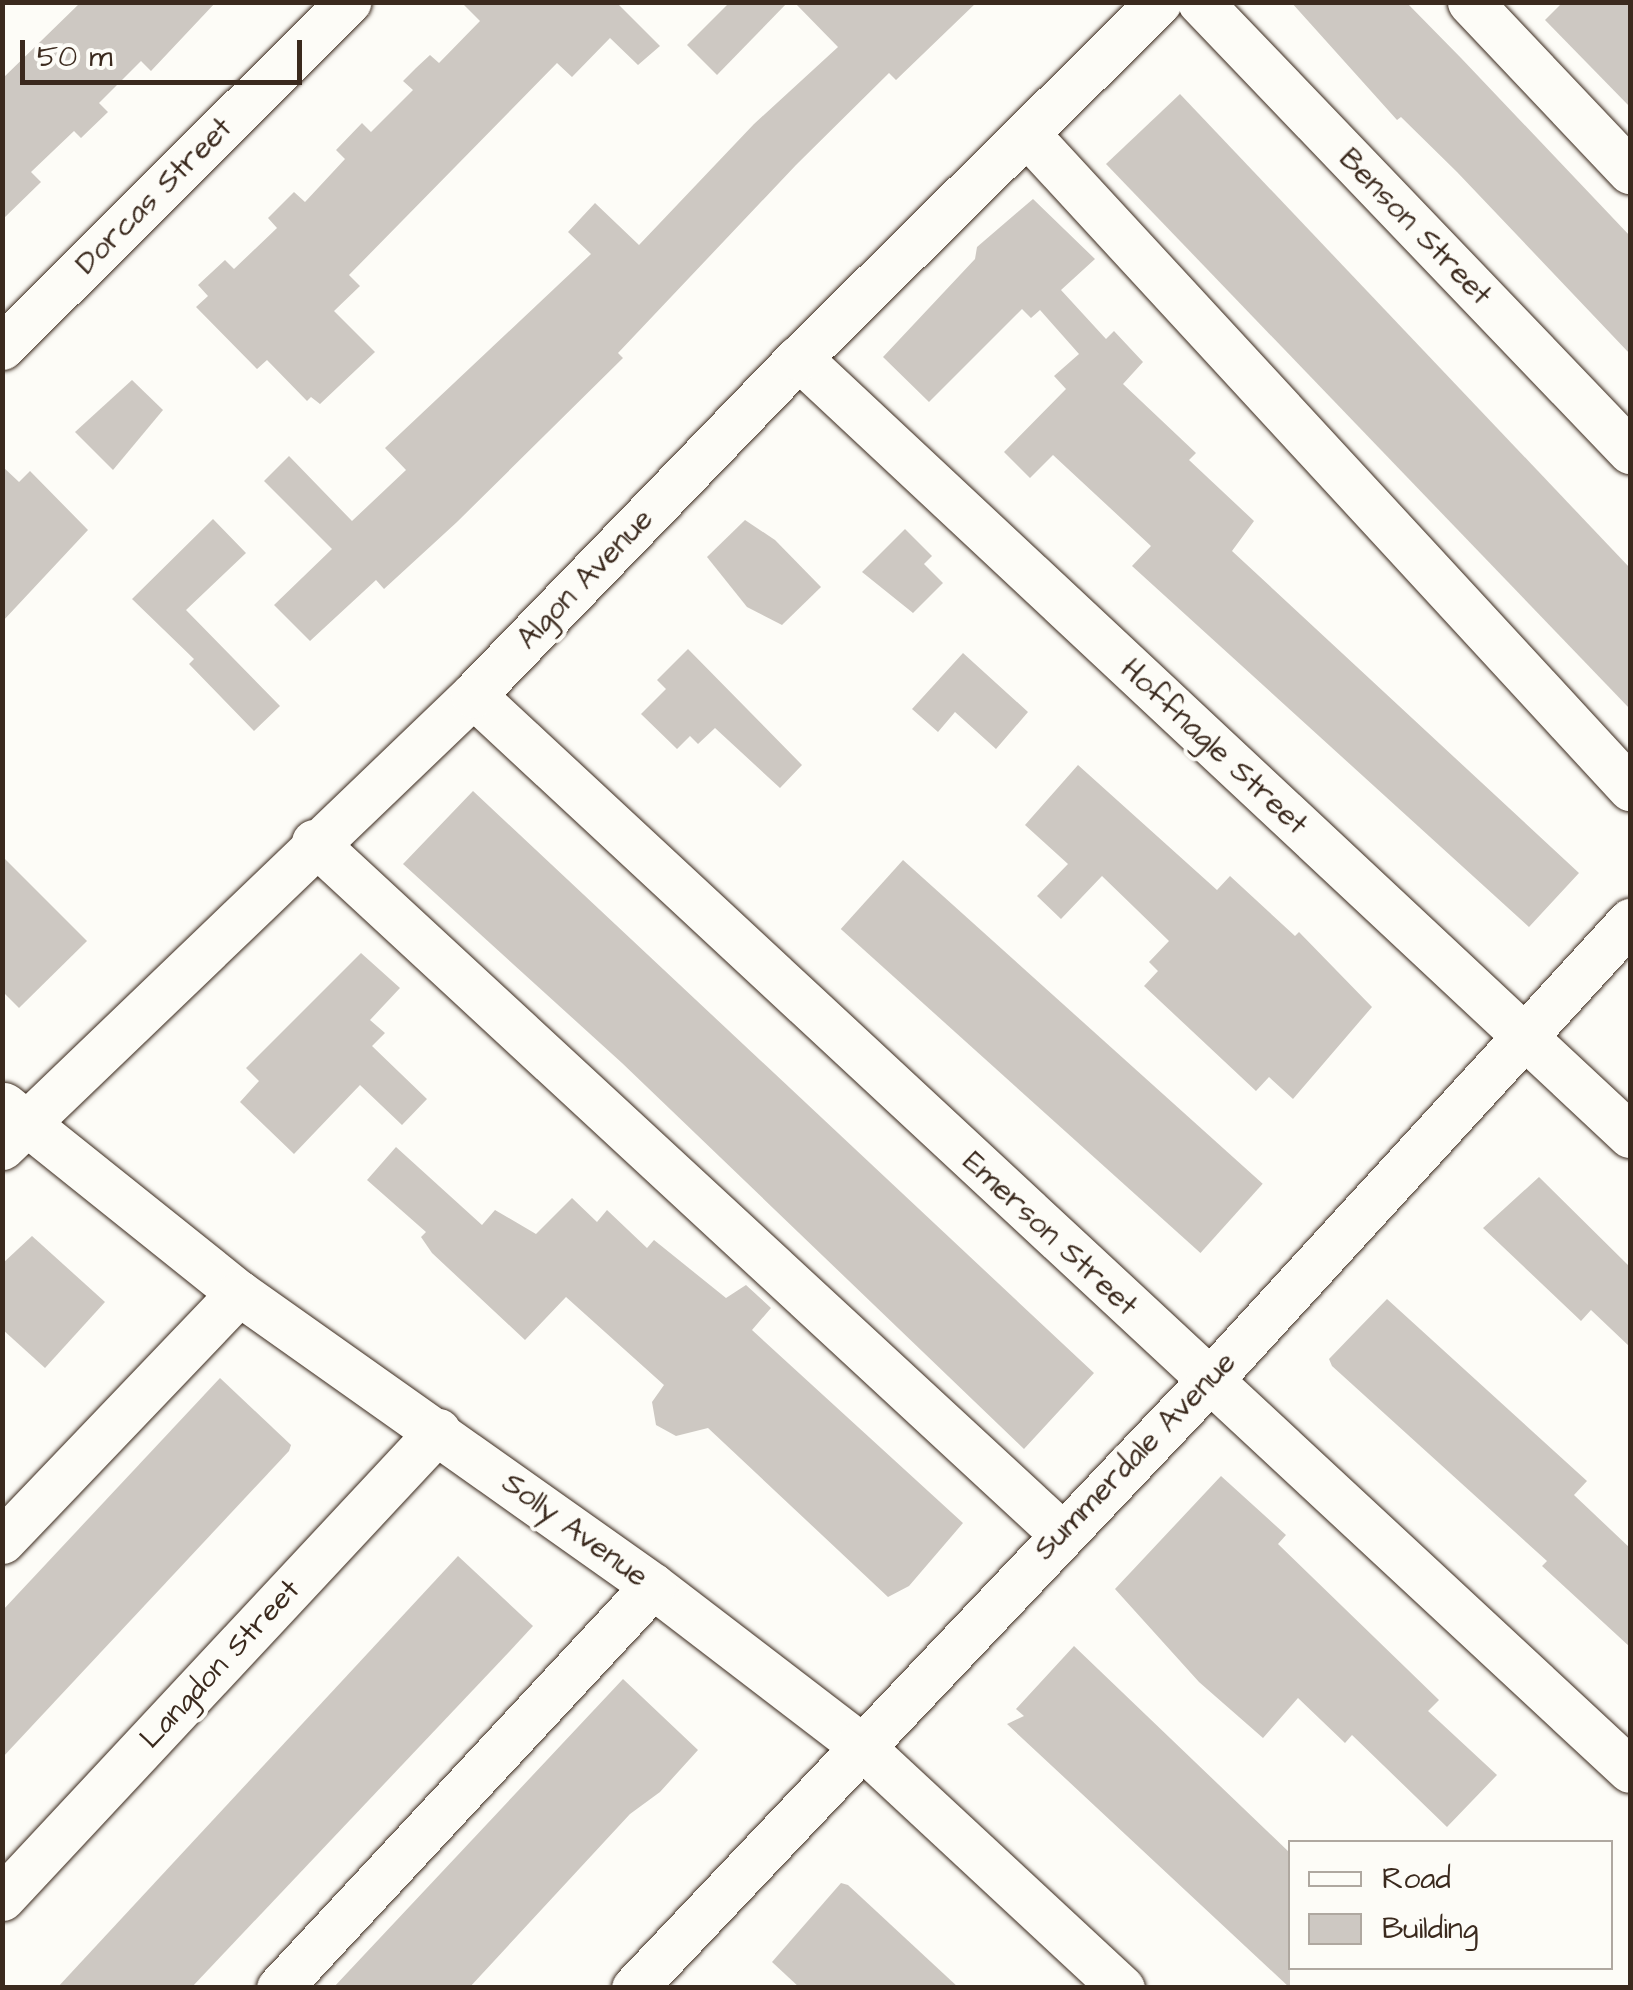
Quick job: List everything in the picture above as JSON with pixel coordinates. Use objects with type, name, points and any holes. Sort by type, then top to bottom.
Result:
[{"type":"street","name":"Dorcas Street","points":[[2,347],[348,2]]},
{"type":"street","name":"Algon Avenue","points":[[10,1126],[473,696],[799,358],[1158,2]]},
{"type":"street","name":"Benson Street","points":[[1200,2],[1630,451]]},
{"type":"street","points":[[1470,2],[1630,170]]},
{"type":"street","points":[[1027,134],[1630,788]]},
{"type":"street","name":"Hoffnagle Street","points":[[799,358],[1630,1135]]},
{"type":"street","name":"Emerson Street","points":[[473,696],[1630,1770]]},
{"type":"street","points":[[314,842],[1061,1534]]},
{"type":"street","name":"Summerdale Avenue","points":[[634,1988],[860,1744],[1208,1381],[1630,921]]},
{"type":"street","name":"Solly Avenue","points":[[10,1126],[653,1586],[860,1744],[1122,1988]]},
{"type":"street","points":[[2,1542],[239,1292]]},
{"type":"street","name":"Langdon Street","points":[[2,1898],[438,1431]]},
{"type":"street","points":[[278,1988],[653,1586]]},
{"type":"building","points":[[81,2],[216,2],[151,71],[141,61],[99,103],[108,112],[81,138],[74,131],[31,172],[41,182],[2,220],[2,79]]},
{"type":"building","points":[[461,2],[616,2],[660,46],[638,65],[610,38],[572,77],[557,63],[349,275],[360,286],[334,311],[375,352],[320,404],[311,397],[307,401],[267,360],[257,369],[196,307],[208,296],[198,285],[225,260],[234,269],[277,228],[268,218],[294,192],[305,202],[345,159],[336,150],[362,123],[371,132],[413,90],[403,81],[430,55],[439,63],[480,21]]},
{"type":"building","points":[[730,2],[788,2],[717,75],[687,45]]},
{"type":"building","points":[[794,2],[977,2],[896,80],[889,73],[796,165],[618,353],[623,358],[457,522],[384,589],[376,580],[310,641],[274,605],[332,549],[264,481],[289,456],[352,521],[406,470],[385,448],[591,254],[568,232],[595,203],[639,245],[754,124],[838,47]]},
{"type":"building","points":[[1291,2],[1406,2],[1461,58],[1630,236],[1630,354],[1457,172],[1401,117],[1397,120]]},
{"type":"building","points":[[1563,2],[1630,2],[1630,107],[1545,20]]},
{"type":"building","points":[[1180,94],[1630,568],[1630,709],[1106,164]]},
{"type":"building","points":[[1033,199],[1095,259],[1061,290],[1106,339],[1114,331],[1143,362],[1123,384],[1196,453],[1189,460],[1254,521],[1232,551],[1579,873],[1529,927],[1132,566],[1151,546],[1053,455],[1030,478],[1004,452],[1066,389],[1054,376],[1079,354],[1040,310],[1031,318],[1022,309],[929,402],[883,357],[975,259],[977,247]]},
{"type":"building","points":[[132,380],[163,410],[113,470],[75,432]]},
{"type":"building","points":[[2,466],[19,482],[30,471],[88,530],[2,622]]},
{"type":"building","points":[[213,519],[246,553],[186,610],[280,706],[254,731],[189,664],[194,659],[132,599]]},
{"type":"building","points":[[745,520],[775,540],[821,587],[782,625],[747,607],[707,557]]},
{"type":"building","points":[[905,529],[932,556],[924,564],[943,583],[913,613],[862,572]]},
{"type":"building","points":[[688,649],[802,765],[780,788],[715,728],[698,744],[690,736],[677,749],[641,714],[666,689],[657,680]]},
{"type":"building","points":[[963,653],[1028,712],[996,749],[955,712],[938,732],[912,709]]},
{"type":"building","points":[[1078,765],[1217,890],[1230,876],[1295,936],[1299,932],[1372,1007],[1293,1099],[1269,1077],[1256,1091],[1144,986],[1158,971],[1149,962],[1169,941],[1102,876],[1061,919],[1037,896],[1068,864],[1025,825]]},
{"type":"building","points":[[473,791],[1094,1373],[1024,1449],[622,1063],[403,864]]},
{"type":"building","points":[[2,856],[87,941],[19,1008],[2,991]]},
{"type":"building","points":[[903,860],[1263,1184],[1200,1253],[841,929]]},
{"type":"building","points":[[361,953],[400,988],[370,1020],[385,1033],[372,1046],[427,1099],[402,1125],[360,1085],[294,1154],[240,1102],[259,1081],[246,1068]]},
{"type":"building","points":[[396,1147],[482,1225],[495,1210],[536,1234],[572,1198],[597,1222],[607,1210],[647,1248],[654,1240],[726,1298],[746,1285],[771,1308],[752,1330],[963,1523],[909,1586],[888,1597],[708,1428],[676,1436],[656,1425],[652,1402],[664,1385],[566,1297],[525,1340],[432,1253],[421,1237],[426,1232],[367,1180]]},
{"type":"building","points":[[1539,1177],[1630,1267],[1630,1347],[1591,1310],[1581,1321],[1483,1228]]},
{"type":"building","points":[[32,1236],[105,1302],[45,1368],[2,1329],[2,1264]]},
{"type":"building","points":[[1387,1299],[1587,1481],[1574,1495],[1630,1548],[1630,1647],[1542,1566],[1547,1561],[1332,1366],[1329,1359]]},
{"type":"building","points":[[220,1378],[291,1445],[289,1451],[2,1758],[2,1611]]},
{"type":"building","points":[[1221,1476],[1286,1535],[1278,1544],[1439,1700],[1428,1711],[1497,1775],[1447,1827],[1352,1735],[1345,1743],[1298,1698],[1263,1738],[1199,1682],[1115,1589]]},
{"type":"building","points":[[458,1556],[533,1626],[509,1652],[191,1988],[57,1988]]},
{"type":"building","points":[[1074,1646],[1288,1851],[1290,1988],[1007,1724],[1024,1716],[1016,1709]]},
{"type":"building","points":[[623,1679],[698,1750],[660,1792],[630,1814],[469,1988],[333,1988]]},
{"type":"building","points":[[841,1883],[848,1885],[959,1988],[800,1988],[772,1962]]}]
